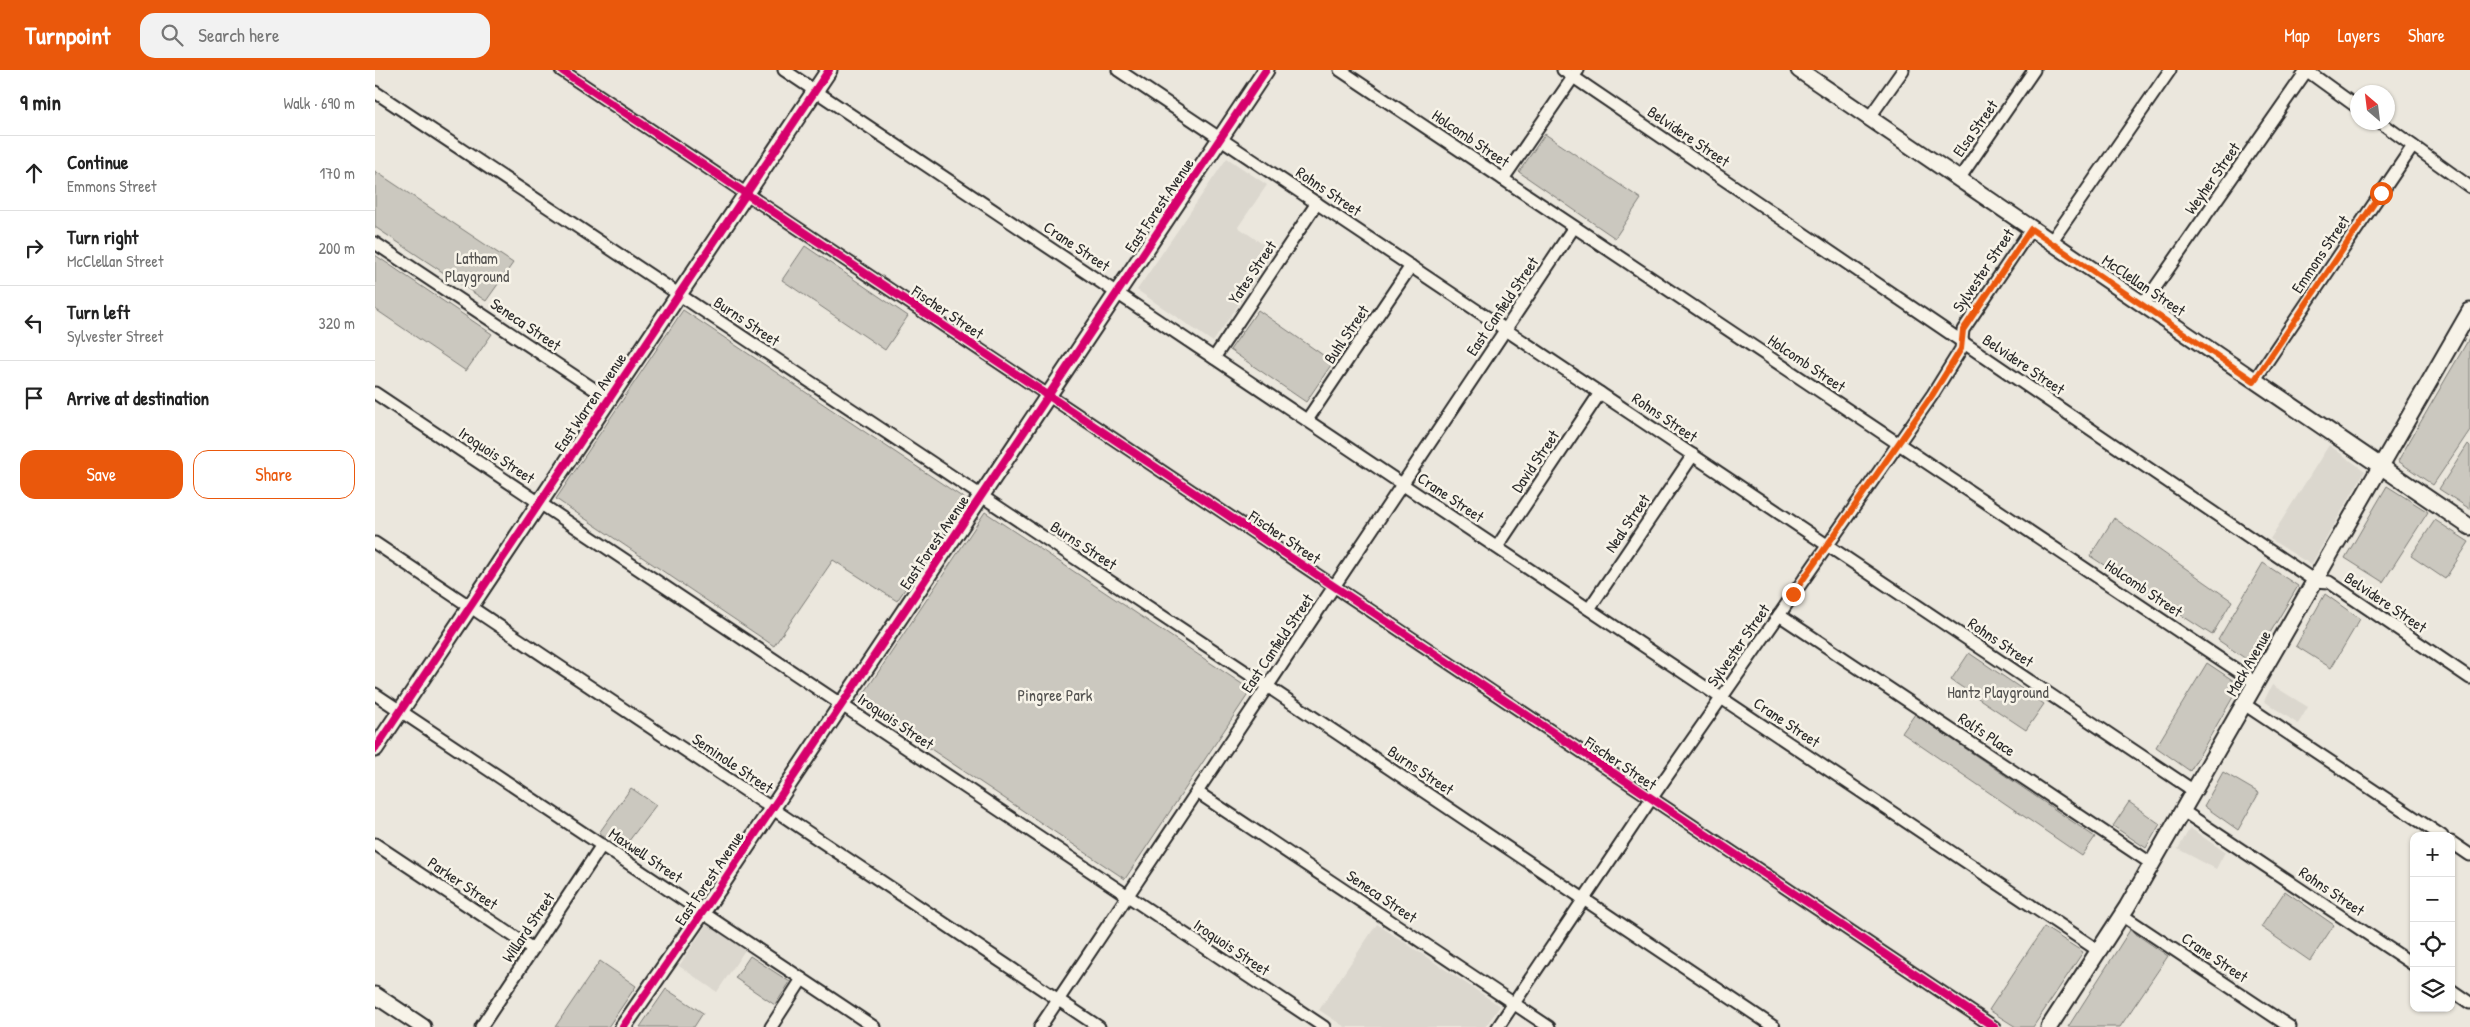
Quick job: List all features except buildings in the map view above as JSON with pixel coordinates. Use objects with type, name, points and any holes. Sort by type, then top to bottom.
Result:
[{"type":"main road","name":"East Warren Avenue","points":[[375,749],[829,70]]},
{"type":"main road","name":"East Forest Avenue","points":[[623,1027],[842,705],[1266,70]]},
{"type":"main road","name":"McClellan Street","points":[[1799,70],[2470,527]]},
{"type":"main road","name":"Mack Avenue","points":[[2049,1027],[2122,915],[2152,864],[2470,311]]},
{"type":"main road","points":[[375,995],[423,1027]]},
{"type":"street","name":"Fischer Street","points":[[561,70],[1993,1027]]},
{"type":"street","name":"Crane Street","points":[[784,70],[2099,951]]},
{"type":"street","name":"Rohns Street","points":[[1118,70],[2194,791]]},
{"type":"street","name":"Holcomb Street","points":[[1340,70],[2256,683]]},
{"type":"street","name":"Belvidere Street","points":[[1563,70],[1575,74],[2315,581],[2329,582],[2470,678]]},
{"type":"street","points":[[1869,118],[1903,70]]},
{"type":"street","name":"Elsa Street","points":[[1959,179],[2034,70]]},
{"type":"street","points":[[2051,242],[2170,70]]},
{"type":"street","points":[[2306,70],[2350,101]]},
{"type":"street","name":"Weyher Street","points":[[2143,305],[2306,70]]},
{"type":"street","points":[[1503,179],[1575,74]]},
{"type":"street","name":"Burns Street","points":[[375,92],[1267,686],[1774,1027]]},
{"type":"street","points":[[2391,130],[2470,187]]},
{"type":"street","name":"Emmons Street","points":[[2254,381],[2413,146]]},
{"type":"street","name":"Yates Street","points":[[1214,358],[1317,204]]},
{"type":"street","name":"East Canfield Street","points":[[1040,1027],[1574,227]]},
{"type":"street","name":"Sylvester Street","points":[[1498,1027],[1651,799],[1959,353],[1963,330],[2031,229]]},
{"type":"street","name":"Seneca Street","points":[[375,242],[609,399]]},
{"type":"street","name":"Buhl Street","points":[[1307,420],[1411,266]]},
{"type":"street","name":"Iroquois Street","points":[[375,393],[1323,1027]]},
{"type":"street","name":"David Street","points":[[1497,548],[1600,393]]},
{"type":"street","name":"Neal Street","points":[[1589,609],[1693,455]]},
{"type":"street","name":"Seminole Street","points":[[375,543],[1099,1027]]},
{"type":"street","name":"Rolfs Place","points":[[1779,615],[2152,864]]},
{"type":"street","name":"Maxwell Street","points":[[375,694],[873,1027]]},
{"type":"street","points":[[2244,704],[2436,832]]},
{"type":"street","name":"Seneca Street","points":[[1197,792],[1549,1027]]},
{"type":"street","name":"Rohns Street","points":[[2183,811],[2410,962]]},
{"type":"street","name":"Parker Street","points":[[375,844],[533,949]]},
{"type":"street","points":[[2455,845],[2470,855]]},
{"type":"street","name":"Willard Street","points":[[481,1027],[602,846]]},
{"type":"street","name":"Crane Street","points":[[2122,915],[2290,1027]]},
{"type":"street","points":[[771,1027],[803,980]]},
{"type":"street","points":[[2455,993],[2470,1003]]},
{"type":"shaded area","points":[[1227,158],[1267,185],[1238,227],[1274,252],[1213,342],[1137,290]]},
{"type":"shaded area","points":[[2329,445],[2365,471],[2311,565],[2270,539]]},
{"type":"shaded area","points":[[2272,685],[2308,707],[2298,724],[2264,701]]},
{"type":"shaded area","points":[[2190,828],[2225,852],[2216,869],[2178,849]]},
{"type":"shaded area","points":[[707,924],[745,950],[717,992],[679,966]]},
{"type":"shaded area","points":[[1377,924],[1500,1006],[1485,1027],[1345,1027],[1319,1010]]},
{"type":"green space","points":[[1545,134],[1641,199],[1615,238],[1519,172]]},
{"type":"green space","name":"Latham Playground","points":[[375,171],[513,263],[486,301],[375,227]]},
{"type":"green space","points":[[805,246],[908,316],[885,350],[782,280]]},
{"type":"green space","name":"Latham Playground","points":[[375,255],[492,334],[466,371],[375,309]]},
{"type":"green space","points":[[683,310],[965,499],[897,601],[833,560],[774,646],[556,499]]},
{"type":"green space","points":[[1258,310],[1333,362],[1306,402],[1230,350]]},
{"type":"green space","points":[[2470,337],[2470,430],[2433,485],[2398,461]]},
{"type":"green space","points":[[2468,444],[2470,446],[2470,509],[2439,489]]},
{"type":"green space","points":[[2387,486],[2428,512],[2383,582],[2345,558]]},
{"type":"green space","name":"Pingree Park","points":[[985,512],[1251,690],[1125,879],[859,701]]},
{"type":"green space","points":[[2114,518],[2232,601],[2212,635],[2090,556]]},
{"type":"green space","points":[[2435,520],[2469,542],[2445,579],[2411,556]]},
{"type":"green space","points":[[2263,563],[2298,586],[2252,663],[2218,640]]},
{"type":"green space","points":[[2325,594],[2360,619],[2331,668],[2296,646]]},
{"type":"green space","name":"Hantz Playground","points":[[1969,653],[2044,704],[2026,730],[1951,680]]},
{"type":"green space","points":[[2207,663],[2240,685],[2190,771],[2156,747]]},
{"type":"green space","points":[[1915,714],[2095,837],[2082,856],[1902,733]]},
{"type":"green space","points":[[2223,772],[2259,793],[2238,830],[2204,806]]},
{"type":"green space","points":[[631,788],[656,805],[622,850],[599,833]]},
{"type":"green space","points":[[2129,802],[2160,824],[2146,848],[2113,826]]},
{"type":"green space","points":[[2285,891],[2334,925],[2310,961],[2261,927]]},
{"type":"green space","points":[[2044,927],[2083,952],[2033,1027],[2016,1027],[1989,1010]]},
{"type":"green space","points":[[2130,930],[2168,956],[2120,1027],[2068,1027]]},
{"type":"green space","points":[[750,956],[790,982],[775,1005],[735,978]]},
{"type":"green space","points":[[600,961],[636,986],[608,1027],[555,1027]]},
{"type":"green space","points":[[666,989],[703,1013],[694,1027],[640,1027]]},
{"type":"cycle path","points":[[561,70],[1994,1027]]},
{"type":"cycle path","points":[[375,749],[829,70]]},
{"type":"cycle path","points":[[623,1027],[719,888],[1266,70]]},
{"type":"route","points":[[1793,594],[1933,394],[1961,349],[1963,330],[2031,229],[2254,381],[2381,193]]}]
